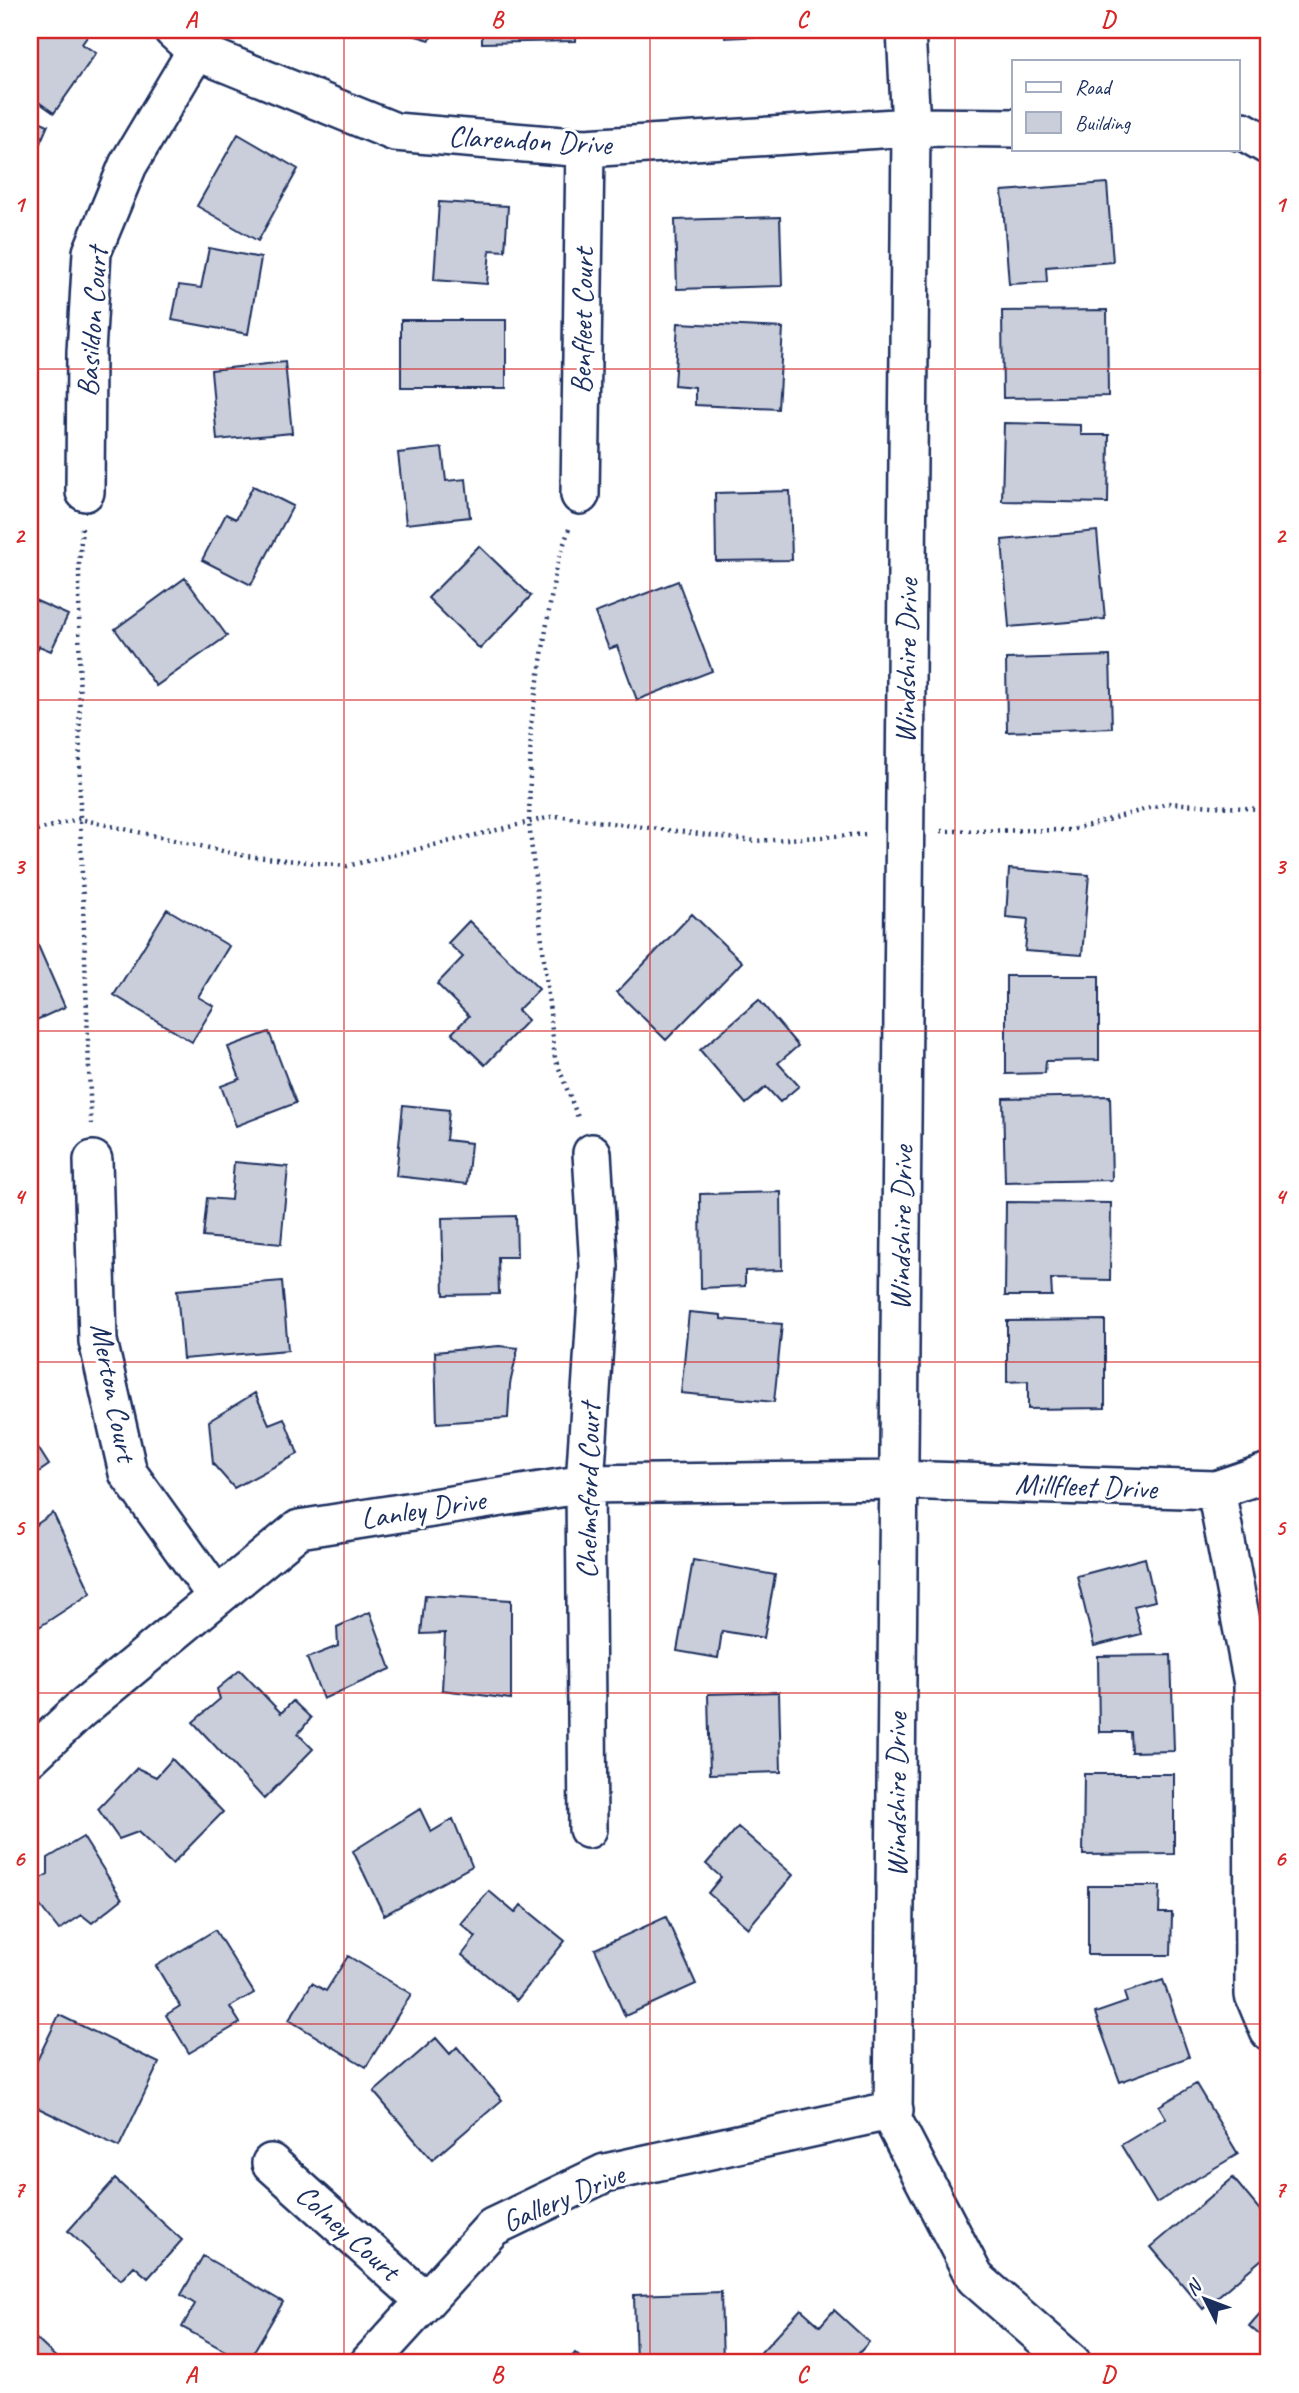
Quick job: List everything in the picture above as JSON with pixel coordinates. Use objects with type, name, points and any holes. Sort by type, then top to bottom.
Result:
[{"type":"street","name":"Windshire Drive","points":[[906,30],[911,127],[893,2120],[975,2278],[1072,2363]]},
{"type":"street","name":"Clarendon Drive","points":[[184,40],[396,132],[584,148],[911,127]]},
{"type":"street","name":"Basildon Court","points":[[85,492],[86,352],[92,251],[184,40]]},
{"type":"street","points":[[911,127],[1012,128]]},
{"type":"street","points":[[1240,131],[1269,146]]},
{"type":"street","name":"Benfleet Court","points":[[580,495],[584,148]]},
{"type":"street","name":"Chelmsford Court","points":[[588,1829],[585,1484],[599,1267],[592,1153]]},
{"type":"street","name":"Merton Court","points":[[93,1160],[98,1341],[128,1474],[217,1597]]},
{"type":"street","name":"Millfleet Drive","points":[[899,1480],[1216,1490],[1269,1472]]},
{"type":"street","name":"Lanley Drive","points":[[30,1757],[80,1710],[299,1529],[585,1484],[899,1480]]},
{"type":"street","points":[[1216,1490],[1253,1684],[1254,1995],[1269,2031]]},
{"type":"street","name":"Gallery Drive","points":[[369,2363],[493,2227],[605,2173],[894,2110]]},
{"type":"street","name":"Colney Court","points":[[271,2163],[425,2301]]},
{"type":"path","points":[[85,492],[79,564],[80,819],[93,1160]]},
{"type":"path","points":[[580,495],[556,567],[531,724],[529,823],[555,1058],[592,1153]]},
{"type":"path","points":[[30,832],[80,819],[245,856],[347,866],[555,816],[755,841],[905,831],[1071,830],[1168,803],[1259,809],[1269,812]]},
{"type":"building","points":[[30,30],[92,30],[82,44],[96,53],[54,113],[30,96]]},
{"type":"building","points":[[395,30],[433,30],[430,40]]},
{"type":"building","points":[[482,30],[576,30],[576,41],[482,43]]},
{"type":"building","points":[[725,30],[821,30],[821,33],[725,38]]},
{"type":"building","points":[[30,117],[48,125],[30,166]]},
{"type":"building","points":[[238,134],[298,169],[258,241],[197,206]]},
{"type":"building","points":[[1107,183],[1113,262],[1046,267],[1047,282],[1009,284],[1002,191]]},
{"type":"building","points":[[439,202],[508,206],[505,251],[490,250],[487,284],[434,280]]},
{"type":"building","points":[[780,217],[782,286],[677,289],[675,220]]},
{"type":"building","points":[[209,248],[261,258],[248,334],[172,320],[179,285],[201,288]]},
{"type":"building","points":[[1107,310],[1108,396],[1003,398],[1002,311]]},
{"type":"building","points":[[401,320],[506,320],[506,388],[401,388]]},
{"type":"building","points":[[678,323],[783,328],[778,409],[695,405],[695,388],[674,386]]},
{"type":"building","points":[[285,362],[292,433],[217,440],[211,370]]},
{"type":"building","points":[[1004,423],[1081,425],[1081,435],[1109,435],[1108,503],[1002,501]]},
{"type":"building","points":[[442,448],[446,481],[466,479],[470,517],[406,524],[398,453]]},
{"type":"building","points":[[253,486],[293,506],[251,585],[202,560],[226,514],[236,519]]},
{"type":"building","points":[[790,491],[792,560],[716,561],[715,493]]},
{"type":"building","points":[[1097,531],[1105,619],[1009,627],[1002,540]]},
{"type":"building","points":[[479,546],[531,596],[480,649],[428,598]]},
{"type":"building","points":[[185,578],[227,636],[156,686],[115,629]]},
{"type":"building","points":[[678,581],[712,671],[637,700],[617,646],[609,649],[595,613]]},
{"type":"building","points":[[30,598],[68,615],[51,651],[39,646],[30,664]]},
{"type":"building","points":[[1110,656],[1112,728],[1007,732],[1006,659]]},
{"type":"building","points":[[1009,869],[1089,875],[1082,955],[1025,951],[1028,919],[1006,917]]},
{"type":"building","points":[[167,909],[229,946],[198,997],[214,1006],[192,1042],[114,995]]},
{"type":"building","points":[[692,914],[742,962],[666,1040],[617,992]]},
{"type":"building","points":[[469,921],[539,989],[518,1010],[528,1020],[485,1065],[452,1033],[469,1016],[437,984],[463,957],[448,943]]},
{"type":"building","points":[[30,927],[65,1007],[30,1023]]},
{"type":"building","points":[[1006,976],[1099,976],[1099,1060],[1046,1061],[1045,1073],[1006,1074]]},
{"type":"building","points":[[759,1000],[798,1046],[778,1063],[799,1086],[780,1102],[766,1087],[746,1104],[700,1050]]},
{"type":"building","points":[[269,1032],[296,1103],[236,1126],[221,1086],[240,1079],[228,1047]]},
{"type":"building","points":[[1110,1096],[1112,1180],[1005,1182],[1003,1098]]},
{"type":"building","points":[[403,1105],[449,1110],[446,1140],[471,1143],[467,1184],[396,1176]]},
{"type":"building","points":[[234,1162],[288,1167],[281,1244],[203,1237],[207,1198],[231,1200]]},
{"type":"building","points":[[781,1192],[782,1270],[745,1271],[745,1286],[701,1288],[700,1194]]},
{"type":"building","points":[[1006,1202],[1111,1203],[1110,1280],[1051,1279],[1052,1296],[1005,1296]]},
{"type":"building","points":[[516,1216],[517,1257],[498,1257],[499,1294],[444,1295],[442,1218]]},
{"type":"building","points":[[282,1281],[288,1350],[183,1359],[177,1290]]},
{"type":"building","points":[[689,1312],[721,1315],[721,1319],[782,1324],[774,1402],[681,1393]]},
{"type":"building","points":[[1105,1320],[1105,1408],[1028,1409],[1028,1381],[1007,1382],[1007,1321]]},
{"type":"building","points":[[499,1346],[518,1348],[510,1384],[508,1418],[437,1423],[435,1352]]},
{"type":"building","points":[[255,1393],[269,1424],[284,1418],[298,1454],[234,1488],[213,1464],[209,1421]]},
{"type":"building","points":[[30,1435],[49,1465],[30,1478]]},
{"type":"building","points":[[53,1513],[91,1593],[30,1633],[30,1529]]},
{"type":"building","points":[[1145,1558],[1155,1601],[1134,1606],[1141,1634],[1094,1646],[1077,1576]]},
{"type":"building","points":[[693,1560],[775,1575],[764,1638],[722,1631],[718,1658],[677,1651]]},
{"type":"building","points":[[425,1595],[511,1600],[511,1699],[442,1690],[445,1633],[421,1634]]},
{"type":"building","points":[[370,1612],[391,1669],[323,1699],[307,1658],[338,1646],[337,1627]]},
{"type":"building","points":[[1171,1655],[1174,1751],[1131,1752],[1130,1732],[1099,1732],[1098,1656]]},
{"type":"building","points":[[240,1670],[281,1713],[293,1701],[311,1718],[298,1734],[313,1749],[264,1799],[193,1722],[220,1699],[217,1689]]},
{"type":"building","points":[[779,1692],[781,1772],[710,1774],[708,1694]]},
{"type":"building","points":[[172,1759],[223,1812],[172,1864],[138,1832],[119,1839],[98,1809],[137,1768],[156,1777]]},
{"type":"building","points":[[1084,1774],[1174,1774],[1174,1854],[1083,1855]]},
{"type":"building","points":[[420,1809],[431,1832],[453,1819],[472,1866],[384,1915],[353,1851]]},
{"type":"building","points":[[738,1827],[793,1875],[748,1928],[708,1893],[721,1877],[706,1864]]},
{"type":"building","points":[[83,1837],[122,1899],[92,1923],[82,1915],[59,1930],[30,1893],[30,1884],[48,1874],[48,1858]]},
{"type":"building","points":[[1088,1886],[1160,1886],[1159,1913],[1172,1913],[1171,1955],[1088,1955]]},
{"type":"building","points":[[489,1891],[515,1913],[521,1905],[565,1941],[517,2000],[462,1955],[476,1937],[461,1924]]},
{"type":"building","points":[[666,1917],[696,1984],[625,2016],[595,1949]]},
{"type":"building","points":[[215,1930],[254,1993],[230,2007],[240,2023],[189,2053],[166,2015],[180,2006],[156,1966]]},
{"type":"building","points":[[348,1956],[411,1994],[366,2067],[289,2020],[312,1983],[326,1991]]},
{"type":"building","points":[[1163,1980],[1189,2057],[1120,2082],[1095,2013],[1127,2002],[1124,1993]]},
{"type":"building","points":[[59,2015],[159,2063],[119,2147],[30,2104],[30,2075]]},
{"type":"building","points":[[436,2038],[450,2054],[457,2047],[502,2100],[432,2160],[374,2092]]},
{"type":"building","points":[[1196,2084],[1238,2154],[1156,2203],[1121,2145],[1166,2118],[1159,2106]]},
{"type":"building","points":[[1233,2178],[1269,2221],[1269,2253],[1203,2309],[1151,2247]]},
{"type":"building","points":[[115,2179],[182,2240],[148,2278],[134,2266],[121,2280],[68,2231]]},
{"type":"building","points":[[203,2256],[283,2302],[247,2363],[182,2327],[195,2304],[181,2295]]},
{"type":"building","points":[[721,2292],[723,2363],[636,2363],[634,2295]]},
{"type":"building","points":[[1269,2303],[1269,2343],[1249,2326]]},
{"type":"building","points":[[801,2309],[820,2326],[834,2310],[869,2342],[850,2363],[751,2363]]},
{"type":"building","points":[[30,2333],[62,2363],[30,2363]]},
{"type":"building","points":[[575,2353],[586,2363],[567,2363]]}]
